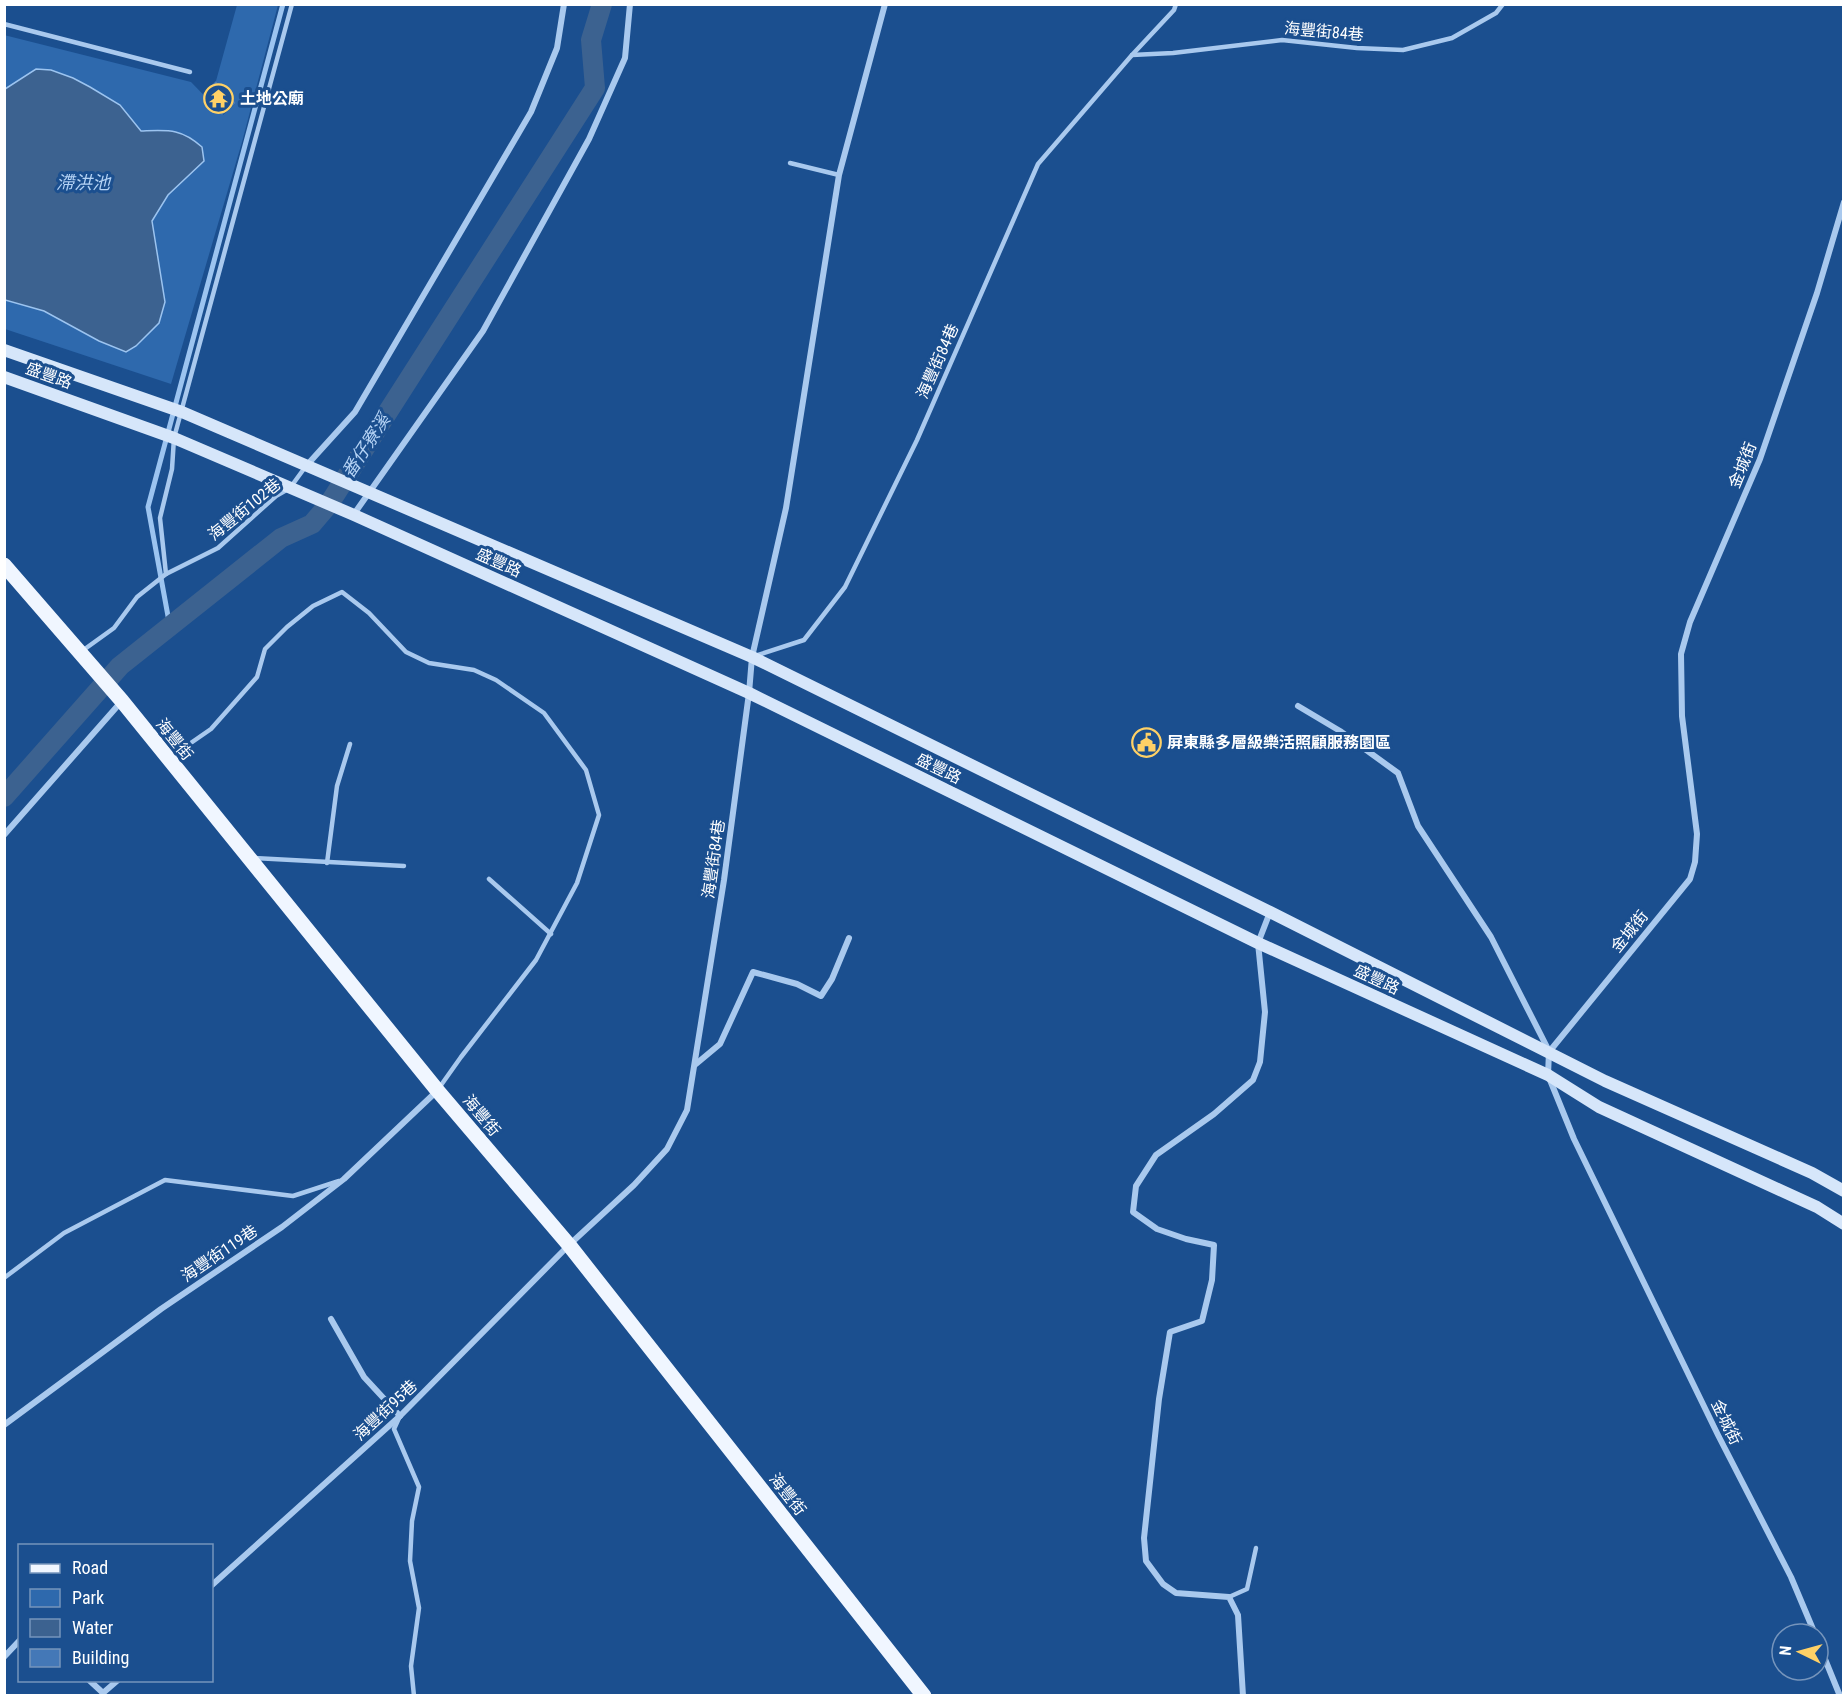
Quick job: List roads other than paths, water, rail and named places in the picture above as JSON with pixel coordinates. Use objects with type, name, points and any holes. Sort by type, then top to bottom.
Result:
[{"type":"main road","name":"海豐街","points":[[4,565],[122,701],[437,1090],[569,1245],[922,1694]]},
{"type":"street","points":[[306,466],[356,412],[531,112],[557,48],[564,4]]},
{"type":"street","points":[[354,515],[483,331],[589,139],[625,58],[630,4]]},
{"type":"street","name":"海豐街84巷","points":[[569,1245],[634,1185],[667,1149],[687,1110],[724,880],[752,657],[786,508],[839,175],[885,4]]},
{"type":"street","name":"金城街","points":[[1810,1622],[1791,1577],[1718,1435],[1574,1139],[1548,1075],[1549,1052],[1690,879],[1695,862],[1697,834],[1682,716],[1681,654],[1690,622],[1760,459],[1817,293],[1844,202]]},
{"type":"street","name":"盛豐路","points":[[4,350],[182,412],[752,657],[1270,912],[1605,1081],[1812,1173],[1844,1191]]},
{"type":"street","name":"盛豐路","points":[[4,377],[174,438],[354,515],[749,693],[1258,943],[1548,1075],[1599,1107],[1816,1207],[1844,1224]]},
{"type":"street","points":[[4,835],[122,701]]},
{"type":"street","points":[[1298,706],[1340,731],[1398,773],[1418,826],[1491,937],[1549,1052]]},
{"type":"street","points":[[1243,1695],[1238,1615],[1229,1597],[1176,1593],[1163,1584],[1146,1561],[1144,1538],[1159,1399],[1170,1332],[1202,1321],[1212,1280],[1214,1245],[1157,1229],[1133,1212],[1136,1186],[1156,1155],[1214,1114],[1253,1080],[1260,1062],[1265,1012],[1258,943],[1270,912]]},
{"type":"street","points":[[696,1064],[720,1044],[753,972],[797,984],[821,996],[832,979],[849,938]]},
{"type":"street","name":"海豐街119巷","points":[[4,1425],[161,1309],[282,1227],[344,1179],[437,1090]]},
{"type":"street","name":"海豐街95巷","points":[[213,1584],[400,1416],[569,1245]]},
{"type":"street","points":[[331,1319],[364,1377],[400,1416]]},
{"type":"street","points":[[4,1657],[18,1642]]},
{"type":"street","points":[[1830,1671],[1840,1695]]},
{"type":"street","points":[[91,1682],[103,1693],[116,1682]]},
{"type":"lane","points":[[166,574],[160,518],[172,469],[174,438],[292,4]]},
{"type":"lane","name":"海豐街84巷","points":[[752,657],[804,640],[845,587],[917,440],[1038,164],[1174,10],[1176,4]]},
{"type":"lane","name":"海豐街84巷","points":[[1132,55],[1173,53],[1282,40],[1403,50],[1452,38],[1496,13],[1503,4]]},
{"type":"lane","points":[[4,24],[190,72]]},
{"type":"lane","points":[[790,163],[839,175]]},
{"type":"lane","name":"海豐街102巷","points":[[84,657],[114,628],[137,597],[166,574],[218,548],[276,496],[290,488],[306,466]]},
{"type":"lane","points":[[169,759],[211,729],[257,677],[265,649],[287,627],[314,606],[342,592],[369,613],[406,652],[429,663],[474,670],[496,680],[544,713],[586,770],[599,815],[577,883],[536,960],[437,1090]]},
{"type":"lane","points":[[327,863],[337,786],[350,744]]},
{"type":"lane","points":[[247,857],[404,866]]},
{"type":"lane","points":[[489,879],[551,934]]},
{"type":"lane","points":[[4,1278],[64,1233],[165,1180],[293,1196],[344,1179]]},
{"type":"lane","points":[[400,1416],[394,1429],[419,1487],[412,1521],[410,1561],[419,1608],[411,1666],[414,1695]]},
{"type":"lane","points":[[1229,1597],[1247,1589],[1256,1548]]},
{"type":"water","name":"滯洪池","points":[[36,69],[51,70],[90,87],[120,105],[141,131],[159,130],[181,133],[202,147],[204,161],[168,195],[152,221],[165,302],[159,323],[136,346],[126,352],[99,341],[44,311],[5,300],[5,89]]},
{"type":"waterway","points":[[170,627],[148,507],[283,4]]},
{"type":"waterway","name":"番仔寮溪","points":[[4,797],[120,666],[281,538],[312,524],[329,504],[595,88],[591,40],[602,4]]},
{"type":"place","name":"土地公廟","points":[[219,98]]},
{"type":"place","name":"屏東縣多層級樂活照顧服務園區","points":[[1146,742]]}]
